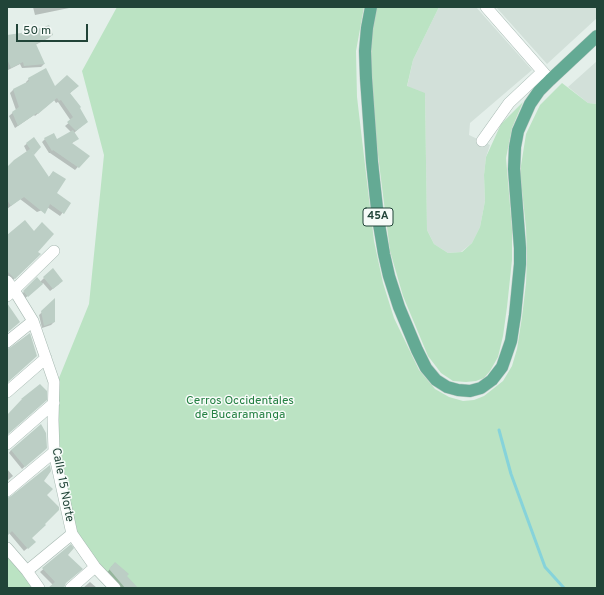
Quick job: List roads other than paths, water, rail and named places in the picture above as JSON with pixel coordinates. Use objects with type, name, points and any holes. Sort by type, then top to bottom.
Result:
[{"type":"main road","name":"45A","points":[[371,7],[365,51],[366,78],[372,162],[380,236],[389,276],[397,301],[426,368],[436,380],[447,387],[458,390],[481,388],[492,380],[502,367],[511,341],[520,264],[514,169],[515,147],[518,131],[530,104],[539,91],[546,76],[597,36]]},
{"type":"street","points":[[482,141],[509,103],[546,76],[486,7]]},
{"type":"street","points":[[9,289],[54,251]]},
{"type":"street","name":"Calle 15 Norte","points":[[9,289],[33,321],[54,382],[54,452],[72,534],[95,567],[115,588]]},
{"type":"street","points":[[7,342],[33,321]]},
{"type":"street","points":[[7,392],[46,358]]},
{"type":"street","points":[[7,444],[54,403]]},
{"type":"street","points":[[7,491],[54,452]]},
{"type":"street","points":[[27,571],[72,534]]},
{"type":"street","points":[[7,548],[27,571],[39,588]]},
{"type":"street","points":[[71,588],[95,567]]},
{"type":"waterway","points":[[499,430],[511,474],[545,567],[564,588]]},
{"type":"park label","name":"Cerros Occidentales de Bucaramanga","points":[[240,409]]}]
